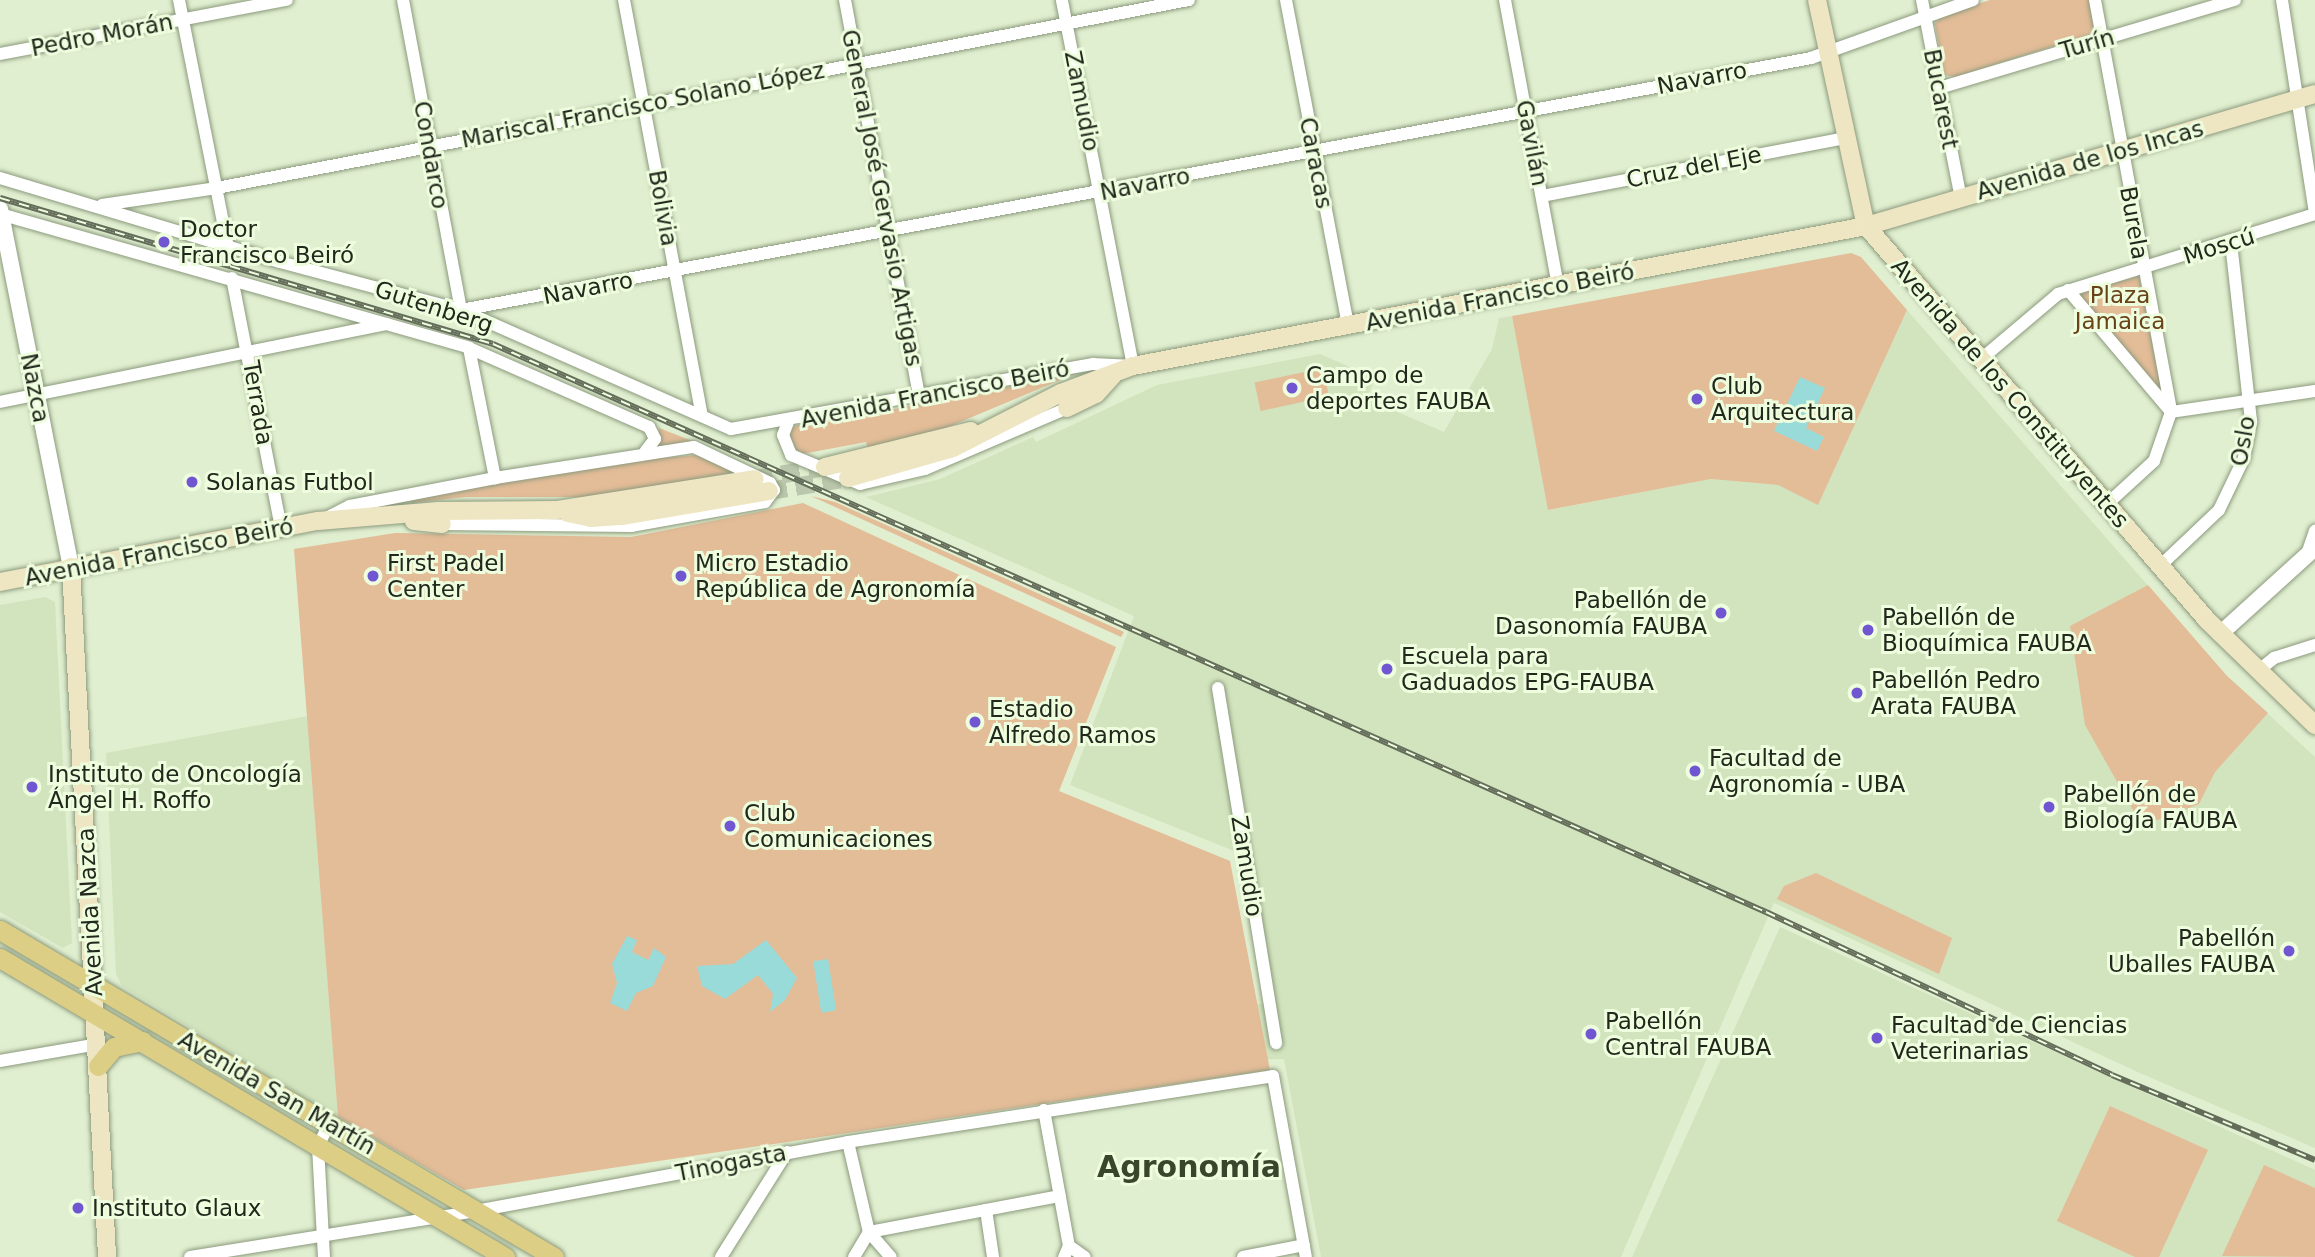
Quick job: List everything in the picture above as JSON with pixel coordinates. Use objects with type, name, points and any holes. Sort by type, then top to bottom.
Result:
[{"type":"main road","name":"Avenida de los Constituyentes","points":[[1817,0],[1866,226],[2220,635],[2315,725]]},
{"type":"main road","name":"Avenida de los Incas","points":[[1866,226],[2315,94]]},
{"type":"main road","name":"Avenida Francisco Beiró","points":[[1002,424],[1061,393],[1133,366],[1866,226]]},
{"type":"main road","points":[[1067,408],[1096,394],[1115,372]]},
{"type":"main road","points":[[825,467],[1002,424]]},
{"type":"main road","points":[[848,478],[937,454],[1002,424]]},
{"type":"main road","points":[[383,518],[439,511],[557,510],[592,518],[623,516],[762,485]]},
{"type":"main road","name":"Avenida Francisco Beiró","points":[[0,582],[281,528],[318,522],[383,518]]},
{"type":"main road","points":[[383,518],[442,524]]},
{"type":"main road","name":"Avenida Nazca","points":[[71,567],[98,1044],[107,1257]]},
{"type":"main road","name":"Avenida San Martín","points":[[0,930],[554,1257]]},
{"type":"main road","name":"Avenida San Martín","points":[[0,958],[505,1257]]},
{"type":"main road","points":[[98,1066],[114,1047],[142,1041]]},
{"type":"street","points":[[179,0],[228,247]]},
{"type":"street","name":"Pedro Morán","points":[[0,54],[287,0]]},
{"type":"street","name":"Condarco","points":[[403,0],[461,310]]},
{"type":"street","name":"Bolivia","points":[[624,0],[702,415]]},
{"type":"street","name":"General José Gervasio Artigas","points":[[845,0],[919,397]]},
{"type":"street","name":"Zamudio","points":[[1062,0],[1133,366]]},
{"type":"street","name":"Mariscal Francisco Solano López","points":[[97,206],[217,188],[1189,0]]},
{"type":"street","name":"Caracas","points":[[1286,0],[1348,326]]},
{"type":"street","name":"Gavilán","points":[[1505,0],[1558,286]]},
{"type":"street","name":"Bucarest","points":[[1922,0],[1961,198]]},
{"type":"street","name":"Navarro","points":[[461,310],[1313,152],[1828,52],[1973,0]]},
{"type":"street","name":"Burela","points":[[2095,0],[2141,268],[2171,412]]},
{"type":"street","name":"Turín","points":[[1939,88],[2235,0]]},
{"type":"street","points":[[2282,0],[2315,214]]},
{"type":"street","name":"Cruz del Eje","points":[[1542,196],[1846,138]]},
{"type":"street","name":"Gutenberg","points":[[0,178],[228,247],[461,310],[736,429]]},
{"type":"street","name":"Moscú","points":[[1980,360],[2068,290],[2231,244],[2315,214]]},
{"type":"street","name":"Gutenberg","points":[[1,219],[232,278],[469,348],[649,428],[655,439],[645,452]]},
{"type":"street","name":"Nazca","points":[[1,219],[71,567]]},
{"type":"street","name":"Oslo","points":[[2160,566],[2204,528],[2230,493],[2248,439],[2249,403],[2231,244]]},
{"type":"street","name":"Terrada","points":[[232,278],[250,354],[281,528]]},
{"type":"street","points":[[2068,290],[2171,412]]},
{"type":"street","points":[[0,402],[250,354],[389,323]]},
{"type":"street","points":[[469,348],[495,478]]},
{"type":"street","name":"Avenida Francisco Beiró","points":[[736,429],[788,422],[1093,364],[1133,366]]},
{"type":"street","points":[[2171,412],[2249,403],[2315,391]]},
{"type":"street","points":[[788,422],[783,435],[790,455],[860,484],[925,469],[1067,408]]},
{"type":"street","points":[[2106,505],[2154,461],[2171,412]]},
{"type":"street","name":"Avenida Francisco Beiró","points":[[318,522],[350,506],[645,452],[696,448],[770,483],[773,494],[765,502],[632,526],[442,524]]},
{"type":"street","points":[[2220,635],[2311,552],[2315,531]]},
{"type":"street","points":[[2258,671],[2274,657],[2315,645]]},
{"type":"street","name":"Zamudio","points":[[1219,688],[1276,1043]]},
{"type":"street","points":[[0,1061],[98,1044]]},
{"type":"street","name":"Tinogasta","points":[[190,1257],[476,1211],[848,1142],[1273,1076],[1305,1251]]},
{"type":"street","points":[[1044,1110],[1067,1252],[1085,1257]]},
{"type":"street","points":[[324,1257],[318,1146],[329,1124]]},
{"type":"street","points":[[848,1142],[869,1232],[891,1257]]},
{"type":"street","points":[[721,1257],[788,1153]]},
{"type":"street","points":[[854,1257],[869,1232],[1060,1196]]},
{"type":"street","points":[[986,1210],[993,1257]]},
{"type":"street","points":[[1243,1257],[1305,1251]]},
{"type":"shaded area","name":"Facultad de Agronomía - UBA","points":[[1907,310],[2227,676],[2315,757],[2315,1148],[2142,1074],[1774,903],[1621,1257],[1321,1257],[1284,1059],[1220,1060],[1214,1009],[1269,1003],[1234,851],[1070,785],[1134,616],[866,497],[940,479],[1033,437],[1036,442],[1157,385],[1320,354],[1375,378],[1367,399],[1444,432],[1492,349],[1499,318],[1512,316],[1549,510],[1711,479],[1778,485],[1818,504]]},
{"type":"shaded area","name":"Instituto de Oncología Ángel H. Roffo","points":[[45,597],[55,602],[72,943],[63,948],[0,912],[0,605]]},
{"type":"shaded area","points":[[308,716],[338,1117],[122,986],[116,974],[106,753]]},
{"type":"shaded area","name":"Facultad de Ciencias Veterinarias","points":[[1780,927],[2315,1170],[2315,1257],[1632,1257]]},
{"type":"green space","points":[[1990,0],[2089,0],[2096,33],[1955,77],[1944,75],[1935,24],[1940,16]]},
{"type":"green space","name":"Club Arquitectura","points":[[1851,253],[1861,257],[1907,310],[1818,505],[1778,485],[1711,479],[1548,510],[1512,316]]},
{"type":"green space","name":"Plaza Jamaica","points":[[2139,276],[2164,400],[2074,294]]},
{"type":"green space","name":"Campo de deportes FAUBA","points":[[1323,368],[1329,396],[1261,411],[1255,383]]},
{"type":"green space","points":[[1077,373],[941,430],[869,452],[866,442],[802,454],[788,442],[790,429],[802,423],[803,427]]},
{"type":"green space","points":[[659,428],[695,442],[658,449]]},
{"type":"green space","points":[[696,455],[736,472],[597,497],[466,497],[412,503],[410,499],[592,464]]},
{"type":"green space","points":[[811,496],[835,502],[1124,632],[1121,637]]},
{"type":"green space","name":"Club Comunicaciones","points":[[803,503],[1116,647],[1059,791],[1230,861],[1270,1070],[464,1190],[338,1117],[294,549],[395,533],[631,537]]},
{"type":"green space","points":[[2148,585],[2227,676],[2268,713],[2215,772],[2199,804],[2142,826],[2085,725],[2070,626]]},
{"type":"green space","points":[[1816,873],[1952,938],[1939,974],[1777,899],[1784,886]]},
{"type":"green space","points":[[2110,1106],[2208,1150],[2159,1257],[2135,1257],[2057,1221]]},
{"type":"green space","points":[[2264,1165],[2315,1188],[2315,1257],[2222,1256]]},
{"type":"water","points":[[1800,377],[1825,388],[1806,428],[1824,437],[1817,451],[1774,431]]},
{"type":"water","points":[[627,936],[637,940],[632,952],[648,960],[654,948],[666,957],[653,986],[636,993],[627,1011],[610,1003],[617,983],[612,964]]},
{"type":"water","points":[[766,940],[797,978],[785,1000],[770,1012],[773,994],[758,975],[725,999],[702,986],[697,966],[733,964]]},
{"type":"water","points":[[828,959],[836,1010],[821,1013],[813,961]]},
{"type":"tunnel","points":[[755,479],[825,467]]},
{"type":"tunnel","points":[[769,491],[848,478]]},
{"type":"railway","points":[[0,198],[493,344],[1766,912],[2112,1075],[2315,1160]]},
{"type":"place","name":"Doctor Francisco Beiró","points":[[164,242]]},
{"type":"place","name":"Campo de deportes FAUBA","points":[[1292,388]]},
{"type":"place","name":"Club Arquitectura","points":[[1697,399]]},
{"type":"place","name":"Solanas Futbol","points":[[192,482]]},
{"type":"place","name":"First Padel Center","points":[[373,576]]},
{"type":"place","name":"Micro Estadio República de Agronomía","points":[[681,576]]},
{"type":"place","name":"Pabellón de Dasonomía FAUBA","points":[[1721,613]]},
{"type":"place","name":"Pabellón de Bioquímica FAUBA","points":[[1868,630]]},
{"type":"place","name":"Escuela para Gaduados EPG-FAUBA","points":[[1387,669]]},
{"type":"place","name":"Pabellón Pedro Arata FAUBA","points":[[1857,693]]},
{"type":"place","name":"Estadio Alfredo Ramos","points":[[975,722]]},
{"type":"place","name":"Facultad de Agronomía - UBA","points":[[1695,771]]},
{"type":"place","name":"Instituto de Oncología Ángel H. Roffo","points":[[32,787]]},
{"type":"place","name":"Pabellón de Biología FAUBA","points":[[2049,807]]},
{"type":"place","name":"Club Comunicaciones","points":[[730,826]]},
{"type":"place","name":"Pabellón Uballes FAUBA","points":[[2289,951]]},
{"type":"place","name":"Pabellón Central FAUBA","points":[[1591,1034]]},
{"type":"place","name":"Facultad de Ciencias Veterinarias","points":[[1877,1038]]},
{"type":"place","name":"Instituto Glaux","points":[[78,1208]]},
{"type":"district","name":"Agronomía","points":[[1189,1167]]}]
